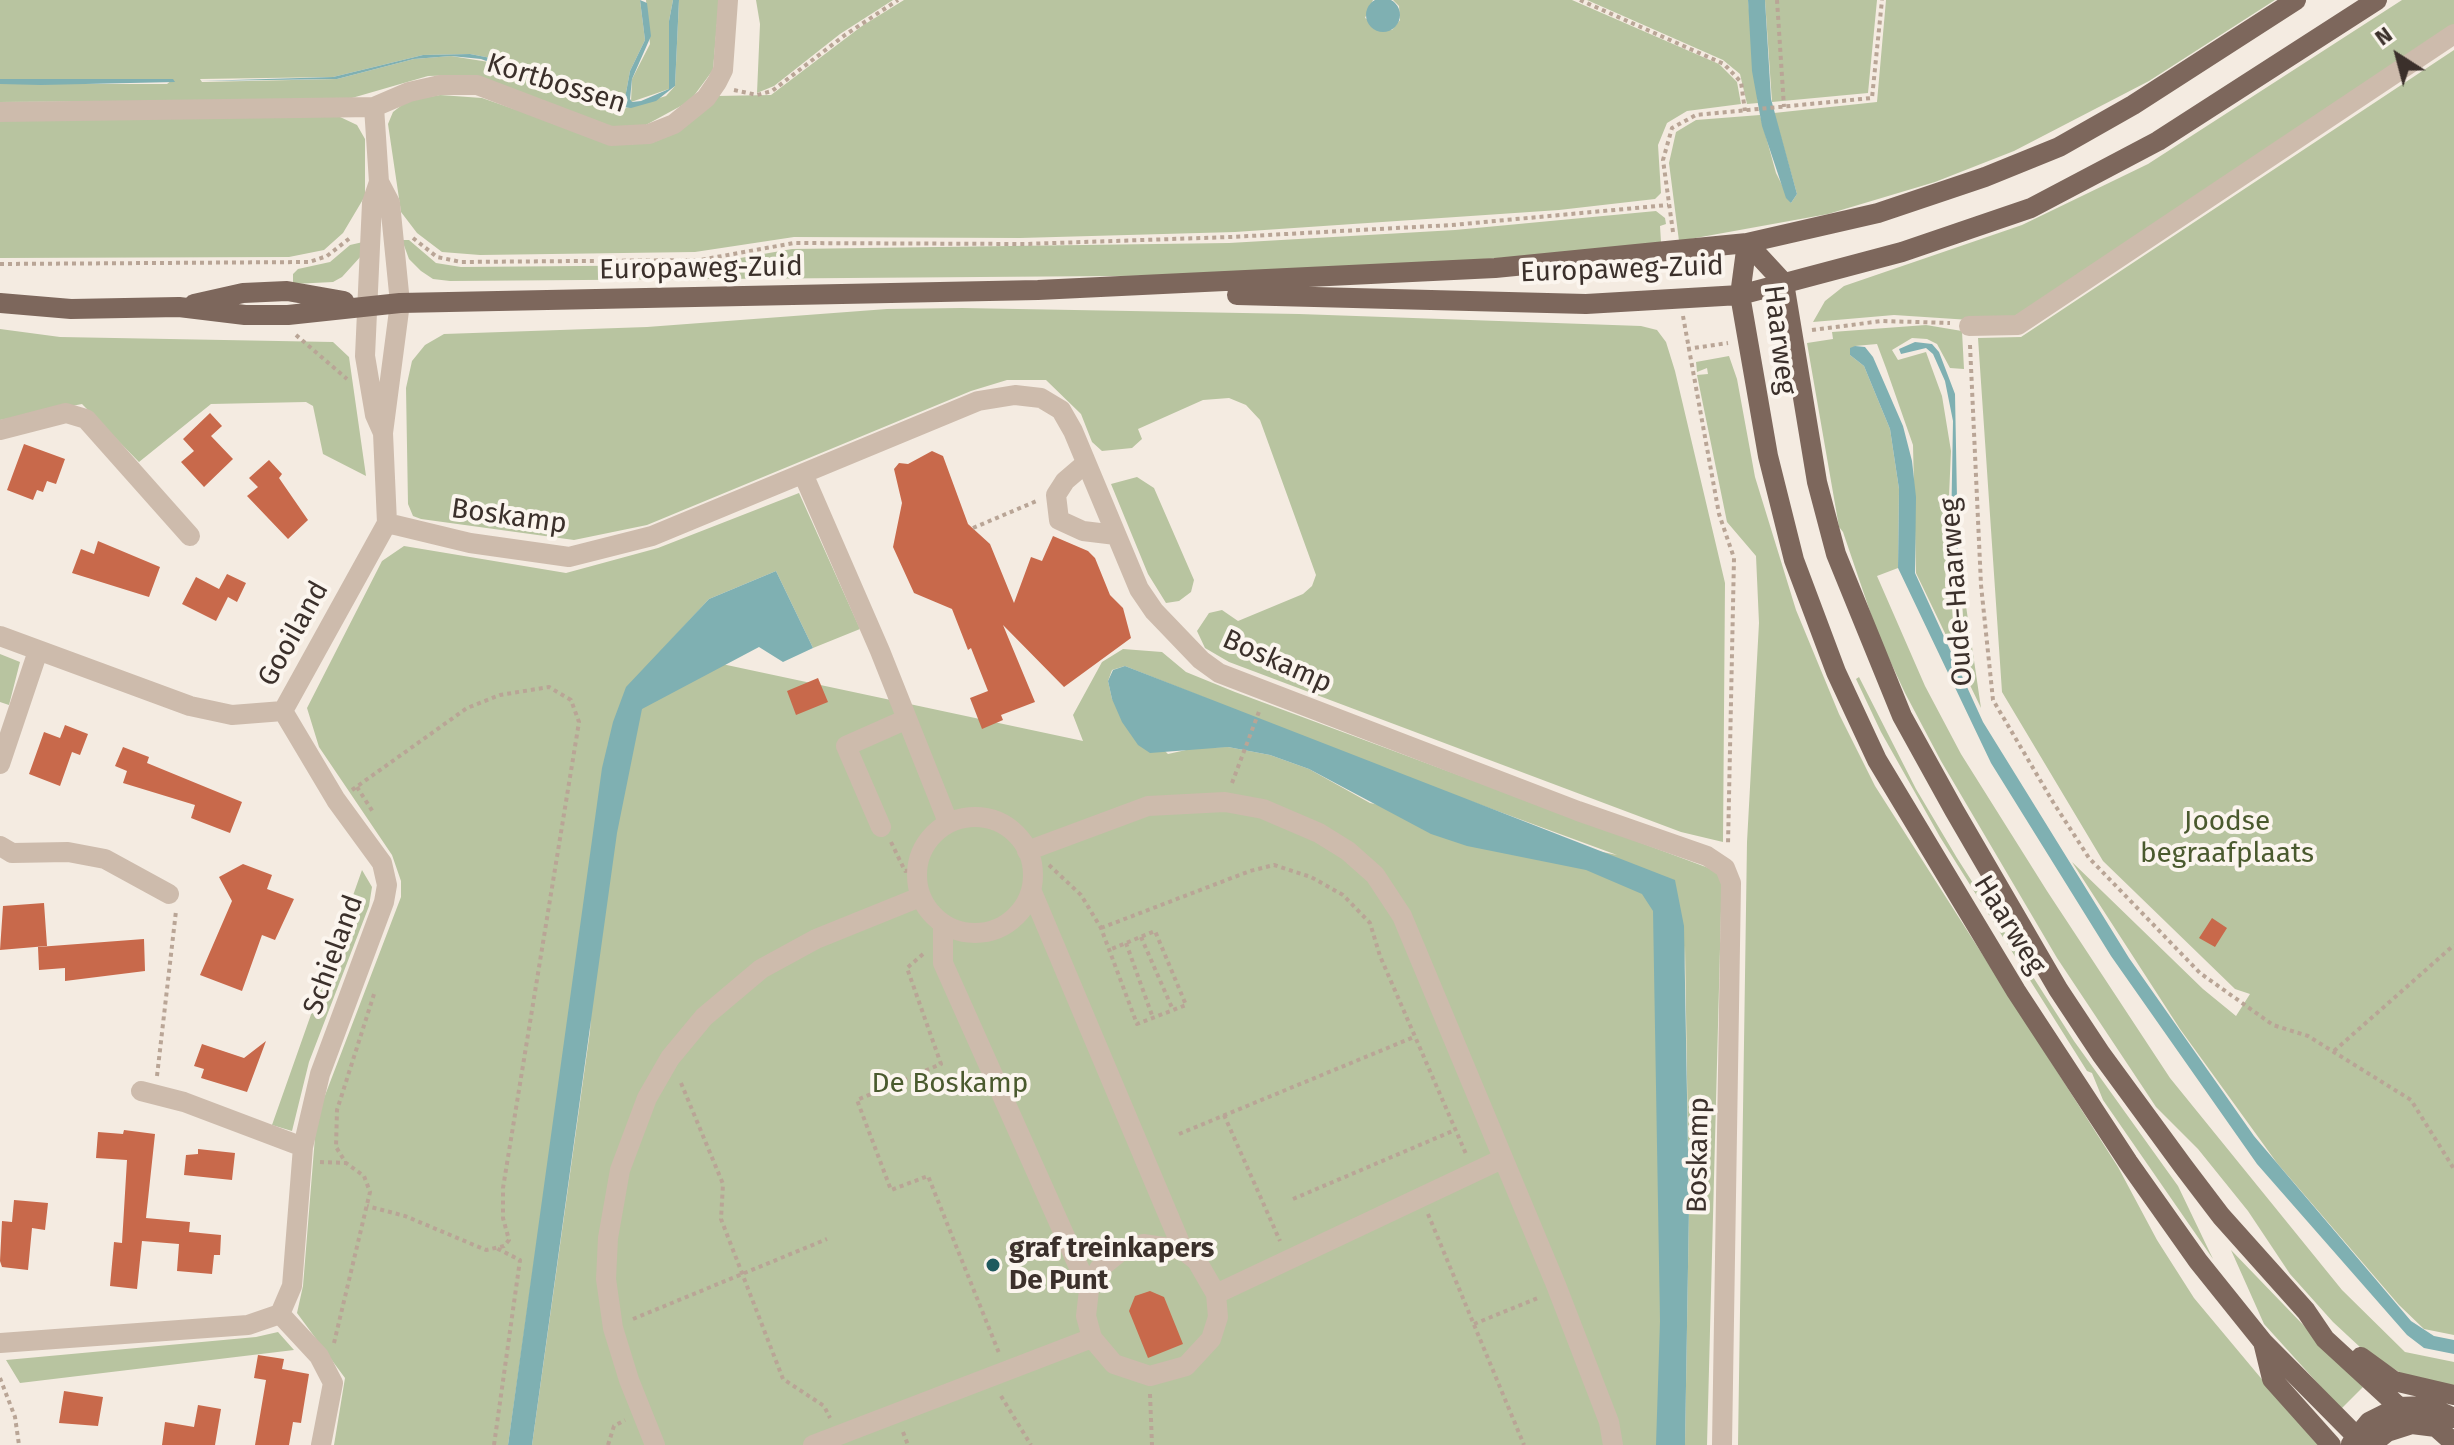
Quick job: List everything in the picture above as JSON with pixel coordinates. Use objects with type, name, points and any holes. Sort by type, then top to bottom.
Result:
[{"type":"main road","name":"Europaweg-Zuid","points":[[0,303],[71,309],[179,307],[245,315],[288,315],[365,304],[1038,290],[1495,268],[1747,243],[1878,213],[1985,177],[2059,147],[2171,82],[2296,0]]},
{"type":"main road","name":"Europaweg-Zuid","points":[[1038,290],[1123,297],[1281,295],[1586,304],[1740,295],[1902,252],[2031,208],[2158,141],[2377,0]]},
{"type":"main road","name":"Haarweg","points":[[1747,243],[1784,283],[1808,435],[1825,515],[1847,582],[1902,716],[1996,883],[2101,1054],[2221,1216],[2306,1311],[2325,1339],[2399,1407]]},
{"type":"main road","name":"Haarweg","points":[[1747,243],[1740,295],[1768,456],[1794,560],[1836,672],[1877,760],[2016,991],[2120,1150],[2198,1261],[2263,1342],[2358,1443]]},
{"type":"main road","name":"Europaweg-Zuid","points":[[179,307],[243,293],[287,291],[365,304]]},
{"type":"main road","name":"Haarweg","points":[[2306,1311],[2394,1381],[2454,1395]]},
{"type":"main road","name":"Haarweg","points":[[2263,1342],[2272,1379],[2331,1445]]},
{"type":"main road","points":[[2358,1443],[2383,1413],[2399,1407],[2427,1406],[2454,1418]]},
{"type":"main road","points":[[2358,1443],[2412,1424],[2436,1427],[2454,1443]]},
{"type":"street","points":[[717,82],[723,70],[728,0]]},
{"type":"street","points":[[1969,326],[2018,325],[2454,34]]},
{"type":"street","name":"Kortbossen","points":[[0,112],[374,107],[409,92],[440,85],[477,85],[597,132],[630,136],[674,124],[706,98],[717,82]]},
{"type":"street","points":[[374,107],[379,182],[372,203],[365,356],[372,400],[383,433]]},
{"type":"street","points":[[379,182],[390,203],[400,303],[383,433],[387,523]]},
{"type":"street","name":"Boskamp","points":[[387,523],[470,543],[569,557],[652,536],[804,476],[978,401],[1015,395],[1041,398],[1061,410],[1139,589],[1154,611],[1201,660],[1219,673],[1578,811],[1707,856],[1725,868],[1731,883],[1722,1445]]},
{"type":"street","points":[[0,430],[66,413],[86,419],[190,536]]},
{"type":"street","points":[[1086,463],[1065,481],[1056,495],[1059,520],[1083,531],[1116,535]]},
{"type":"street","points":[[804,476],[948,822]]},
{"type":"street","name":"Gooiland","points":[[0,636],[190,706],[232,715],[283,711],[387,523]]},
{"type":"street","points":[[0,764],[38,651]]},
{"type":"street","name":"Schieland","points":[[280,1314],[292,1286],[303,1147],[320,1074],[384,902],[387,885],[382,863],[336,800],[283,711]]},
{"type":"street","points":[[881,827],[846,746],[907,719]]},
{"type":"street","points":[[1032,849],[1148,806],[1189,801],[1225,802],[1263,809],[1319,833],[1348,851],[1375,875],[1402,916],[1557,1290],[1609,1422],[1613,1445]]},
{"type":"street","points":[[1032,892],[1016,917],[999,928],[971,933],[943,925],[920,897],[917,869],[922,850],[948,822],[978,817],[998,821],[1032,849],[1032,892],[1183,1250],[1197,1261],[1216,1294],[1218,1317],[1204,1351],[1186,1366],[1150,1376],[1114,1364],[1092,1338],[1086,1316],[1089,1290],[1099,1269],[1121,1251],[1143,1244],[1183,1250]]},
{"type":"street","points":[[0,846],[12,853],[68,852],[105,859],[169,894]]},
{"type":"street","points":[[655,1445],[613,1328],[606,1279],[608,1238],[620,1170],[647,1098],[670,1058],[704,1017],[761,969],[816,939],[920,897]]},
{"type":"street","points":[[943,925],[943,963],[1089,1290]]},
{"type":"street","points":[[147,1092],[303,1147]]},
{"type":"street","points":[[1216,1294],[1502,1159]]},
{"type":"street","points":[[0,1343],[248,1325],[280,1314],[324,1363],[333,1383],[321,1445]]},
{"type":"street","points":[[813,1445],[1092,1338]]},
{"type":"path","points":[[717,82],[741,93],[766,94],[898,0]]},
{"type":"path","points":[[1580,0],[1724,64],[1741,82],[1745,111]]},
{"type":"path","points":[[1777,0],[1781,107]]},
{"type":"path","points":[[1672,223],[1663,150],[1672,128],[1696,115],[1872,98],[1882,0]]},
{"type":"path","points":[[393,235],[410,235],[437,257],[461,262],[700,260],[794,243],[1025,244],[1246,237],[1452,225],[1668,205]]},
{"type":"path","points":[[0,264],[287,263],[319,260],[346,239],[372,235]]},
{"type":"path","points":[[287,263],[287,291]]},
{"type":"path","points":[[288,315],[294,333],[372,400]]},
{"type":"path","points":[[1829,327],[1922,320],[1969,326]]},
{"type":"path","name":"Oude-Haarweg","points":[[1969,326],[1981,585],[1993,700],[2089,858],[2200,973],[2273,1025],[2308,1036],[2411,1100],[2454,1169]]},
{"type":"path","points":[[1687,349],[1719,514],[1734,558],[1725,868]]},
{"type":"path","points":[[973,528],[1056,495]]},
{"type":"path","points":[[336,800],[467,708],[500,695],[549,687],[571,700],[579,722],[503,1188],[503,1218],[509,1240],[486,1250],[405,1216],[367,1206]]},
{"type":"path","points":[[1225,802],[1260,710]]},
{"type":"path","points":[[357,787],[380,823]]},
{"type":"path","points":[[881,827],[887,832],[905,871],[917,869]]},
{"type":"path","points":[[1032,849],[1081,895],[1101,928],[1109,950],[1137,1024],[1186,1005],[1155,931],[1109,950]]},
{"type":"path","points":[[1101,928],[1250,871],[1274,865],[1311,877],[1343,895],[1370,923],[1414,1037],[1473,1172]]},
{"type":"path","points":[[147,1092],[178,915],[169,894]]},
{"type":"path","points":[[1141,937],[1173,1010]]},
{"type":"path","points":[[1126,943],[1153,1018]]},
{"type":"path","points":[[2334,1051],[2454,945]]},
{"type":"path","points":[[943,946],[917,956],[907,968],[941,1064],[857,1100],[891,1190],[928,1176],[998,1373],[1031,1445]]},
{"type":"path","points":[[324,1363],[336,1341],[370,1192],[364,1176],[346,1163],[336,1147],[337,1110],[376,990]]},
{"type":"path","points":[[1179,1134],[1414,1037]]},
{"type":"path","points":[[670,1058],[723,1184],[721,1219],[783,1379],[824,1406],[837,1435]]},
{"type":"path","points":[[1224,1115],[1288,1260]]},
{"type":"path","points":[[1293,1199],[1455,1130]]},
{"type":"path","points":[[1421,1197],[1524,1445]]},
{"type":"path","points":[[613,1328],[827,1239]]},
{"type":"path","points":[[494,1445],[520,1260],[496,1248]]},
{"type":"path","points":[[1474,1324],[1557,1290]]},
{"type":"path","points":[[1150,1376],[1152,1445]]},
{"type":"path","points":[[0,1378],[15,1417],[19,1445]]},
{"type":"path","points":[[608,1445],[614,1426],[641,1411]]},
{"type":"green space","points":[[0,0],[640,0],[645,40],[630,71],[625,98],[619,104],[501,60],[470,54],[423,55],[333,77],[200,79],[202,82],[337,79],[414,59],[451,56],[495,63],[603,105],[623,109],[666,96],[675,86],[679,0],[719,0],[713,70],[690,101],[644,126],[609,126],[462,75],[428,76],[345,100],[0,102],[0,84],[167,84],[173,79],[0,79]]},
{"type":"green space","points":[[646,0],[673,0],[669,21],[669,89],[631,102],[632,79],[650,44]]},
{"type":"green space","points":[[756,0],[893,0],[840,34],[774,86],[757,93],[760,24]]},
{"type":"green space","points":[[904,0],[1373,0],[1365,18],[1392,30],[1400,20],[1399,6],[1393,0],[1572,0],[1719,64],[1737,82],[1741,104],[1687,111],[1667,123],[1658,145],[1661,193],[1655,199],[1559,210],[1235,232],[1020,238],[794,237],[695,252],[480,255],[442,252],[417,233],[401,212],[388,124],[393,112],[407,101],[440,95],[482,98],[618,145],[652,143],[677,132],[717,96],[771,95],[862,26]]},
{"type":"green space","points":[[1587,0],[1748,0],[1758,103],[1747,104],[1740,74],[1723,60]]},
{"type":"green space","points":[[1765,0],[1877,0],[1868,93],[1772,102]]},
{"type":"green space","points":[[1886,0],[2275,0],[2149,81],[2014,151],[1935,182],[1828,214],[1679,241],[1669,163],[1676,132],[1696,120],[1760,115],[1776,173],[1791,203],[1797,194],[1774,113],[1877,102]]},
{"type":"green space","points":[[2402,0],[2454,0],[2454,25],[2012,318],[1970,320],[1894,315],[1813,322],[1825,301],[1844,286],[2022,225],[2148,164]]},
{"type":"green space","name":"Joodse begraafplaats","points":[[2454,50],[2454,1335],[2424,1329],[2399,1305],[2277,1163],[2180,1029],[2072,862],[2203,989],[2236,1016],[2250,994],[2235,989],[2103,861],[2002,692],[1978,338],[2021,337]]},
{"type":"green space","points":[[338,116],[357,125],[365,139],[365,196],[343,233],[324,250],[289,257],[0,258],[0,119]]},
{"type":"green space","points":[[1656,211],[1665,218],[1666,224],[1660,226],[1661,242],[1589,252],[1245,275],[450,281],[433,279],[421,271],[409,259],[402,240],[409,240],[436,263],[461,267],[700,265],[792,249],[1229,243],[1455,230]]},
{"type":"green space","points":[[363,242],[362,255],[342,277],[333,282],[293,284],[293,274],[298,269],[330,262],[350,245]]},
{"type":"green space","points":[[887,309],[1299,314],[1641,326],[1657,330],[1666,342],[1675,371],[1725,583],[1723,842],[1681,832],[1229,662],[1205,648],[1197,631],[1209,613],[1222,610],[1238,621],[1303,594],[1312,586],[1316,575],[1260,420],[1246,405],[1229,398],[1203,400],[1138,429],[1142,439],[1132,448],[1102,451],[1092,442],[1081,414],[1046,380],[1007,380],[971,391],[647,525],[574,540],[421,519],[413,516],[408,504],[406,388],[412,361],[425,345],[444,334],[647,327]]},
{"type":"green space","points":[[1926,325],[1962,331],[1964,369],[1950,368],[1937,344],[1927,339],[1912,338],[1892,350],[1898,360],[1926,352],[1942,396],[1951,451],[1945,587],[1966,606],[1981,708],[1916,573],[1913,445],[1886,368],[1877,344],[1855,346],[1850,355],[1864,366],[1890,429],[1899,489],[1898,568],[1877,576],[1925,686],[1961,754],[2170,1078],[2342,1290],[2405,1352],[2454,1362],[2454,1386],[2407,1377],[2361,1348],[2333,1322],[2290,1274],[2248,1211],[2198,1149],[2156,1107],[2057,958],[1941,761],[1905,693],[1878,635],[1839,527],[1807,343],[1833,339],[1832,332]]},
{"type":"green space","points":[[0,329],[60,337],[333,342],[349,357],[366,476],[323,454],[313,406],[306,402],[211,404],[139,462],[82,404],[0,420]]},
{"type":"green space","points":[[1729,356],[1737,379],[1755,477],[1796,610],[1839,714],[1875,786],[2118,1167],[2157,1240],[2194,1298],[2265,1383],[2323,1445],[1738,1445],[1747,842],[1759,623],[1756,556],[1727,522],[1697,375],[1708,374],[1707,368],[1697,372],[1696,362]]},
{"type":"green space","points":[[1137,477],[1154,488],[1194,580],[1191,592],[1179,601],[1166,603],[1148,574],[1111,484]]},
{"type":"green space","name":"De Boskamp","points":[[799,493],[860,629],[813,648],[776,571],[709,599],[661,651],[1083,741],[1073,715],[1102,662],[1123,649],[1162,652],[1186,672],[1235,692],[1722,873],[1707,1445],[1685,1445],[1689,1208],[1685,945],[1665,1445],[532,1445],[590,1031],[608,744],[508,1445],[334,1445],[345,1378],[297,1313],[303,1286],[315,1137],[319,1111],[401,897],[401,881],[392,855],[319,747],[307,708],[382,561],[404,546],[566,573],[658,548]],"holes":[[[1125,666],[1394,773],[1617,855],[1370,803],[1309,769],[1270,755],[1228,747],[1195,748],[1168,754],[1112,699],[1108,681],[1112,670]]]},
{"type":"green space","points":[[0,654],[20,662],[9,705],[0,702]]},
{"type":"green space","points":[[1859,677],[1916,789],[1957,858],[2074,1041],[2178,1186],[2213,1259],[2103,1100],[2092,1073],[2087,1071],[1940,837],[1881,732],[1856,679]]},
{"type":"green space","points":[[362,870],[372,887],[369,906],[309,1062],[292,1131],[272,1125]]},
{"type":"green space","points":[[2231,1250],[2363,1387],[2341,1409],[2264,1324]]},
{"type":"green space","points":[[278,1332],[294,1350],[20,1383],[6,1360],[256,1337]]},
{"type":"water","points":[[1383,-2],[1395,3],[1400,15],[1395,27],[1383,32],[1371,27],[1366,15],[1371,3]]},
{"type":"water","points":[[640,0],[647,3],[651,36],[632,79],[630,99],[632,102],[641,101],[669,89],[669,21],[673,0],[679,0],[675,86],[656,101],[631,108],[603,105],[481,59],[451,56],[414,59],[337,79],[199,81],[333,77],[423,55],[470,54],[501,60],[619,104],[625,98],[630,71],[645,40]]},
{"type":"water","points":[[1748,0],[1765,0],[1771,99],[1797,194],[1791,203],[1786,198],[1762,126],[1752,71]]},
{"type":"water","points":[[0,79],[173,79],[175,82],[41,85],[0,84]]},
{"type":"water","points":[[1915,342],[1932,344],[1939,352],[1955,394],[1958,551],[1950,587],[1953,421],[1945,381],[1933,354],[1926,348],[1901,354],[1899,349]]},
{"type":"water","points":[[1865,347],[1873,357],[1903,426],[1912,461],[1916,497],[1915,573],[1983,722],[2129,958],[2254,1136],[2411,1321],[2434,1336],[2454,1340],[2454,1354],[2424,1348],[2407,1335],[2257,1164],[2111,956],[1991,763],[1898,568],[1899,489],[1890,429],[1864,366],[1850,355],[1850,348]]},
{"type":"water","points":[[776,571],[813,648],[783,662],[759,647],[642,709],[617,833],[532,1445],[508,1445],[602,768],[613,722],[626,687],[709,599]]},
{"type":"water","points":[[1125,666],[1675,880],[1684,926],[1689,1208],[1685,1445],[1656,1445],[1660,1321],[1653,911],[1642,894],[1586,870],[1467,846],[1431,834],[1309,769],[1270,755],[1228,747],[1150,753],[1138,745],[1122,722],[1112,699],[1108,681],[1113,670]]},
{"type":"building","points":[[210,413],[222,426],[211,436],[233,459],[204,487],[181,462],[194,451],[183,439]]},
{"type":"building","points":[[24,444],[65,459],[56,484],[47,481],[43,492],[37,490],[33,500],[7,490]]},
{"type":"building","points":[[932,451],[943,456],[968,524],[990,544],[1014,603],[1031,557],[1042,561],[1053,536],[1088,551],[1095,558],[1110,595],[1123,608],[1131,638],[1064,687],[1003,625],[1035,702],[1001,715],[1003,720],[982,729],[970,698],[988,691],[952,609],[914,593],[893,547],[902,503],[894,469],[899,463],[908,464]]},
{"type":"building","points":[[269,460],[282,474],[279,478],[308,520],[288,539],[247,496],[258,487],[249,478]]},
{"type":"building","points":[[98,541],[160,567],[149,597],[72,573],[81,549],[94,554]]},
{"type":"building","points":[[227,574],[246,583],[237,602],[228,597],[216,621],[182,604],[196,577],[219,589]]},
{"type":"building","points":[[818,678],[828,702],[796,715],[787,691]]},
{"type":"building","points":[[65,725],[88,734],[80,755],[72,752],[60,786],[29,774],[44,732],[60,738]]},
{"type":"building","points":[[123,747],[149,757],[147,763],[242,802],[230,833],[191,818],[195,805],[123,783],[127,771],[115,766]]},
{"type":"building","points":[[243,864],[272,875],[267,889],[294,899],[275,940],[262,935],[242,991],[200,975],[232,901],[219,877]]},
{"type":"building","points":[[44,903],[47,946],[0,950],[3,906]]},
{"type":"building","points":[[2212,918],[2227,928],[2215,947],[2199,938]]},
{"type":"building","points":[[144,939],[145,971],[65,981],[65,968],[39,970],[38,947]]},
{"type":"building","points":[[266,1041],[247,1092],[201,1078],[204,1069],[194,1066],[202,1044],[244,1058]]},
{"type":"building","points":[[124,1130],[155,1134],[146,1218],[190,1222],[189,1232],[221,1235],[220,1255],[214,1255],[212,1274],[177,1271],[179,1244],[142,1241],[137,1289],[110,1286],[114,1242],[122,1243],[127,1160],[96,1158],[98,1132],[123,1134]]},
{"type":"building","points":[[198,1149],[235,1153],[232,1180],[184,1175],[186,1155],[198,1154]]},
{"type":"building","points":[[14,1200],[48,1203],[45,1230],[32,1228],[28,1270],[2,1267],[0,1261],[2,1221],[12,1222]]},
{"type":"building","points":[[1150,1291],[1164,1297],[1183,1344],[1148,1358],[1129,1311],[1135,1296]]},
{"type":"building","points":[[258,1355],[284,1359],[282,1369],[309,1374],[301,1423],[293,1422],[289,1445],[255,1445],[266,1380],[254,1378]]},
{"type":"building","points":[[64,1391],[103,1397],[98,1426],[59,1423]]},
{"type":"building","points":[[198,1405],[221,1409],[215,1445],[162,1445],[165,1422],[194,1427]]},
{"type":"place","name":"graf treinkapers De Punt","points":[[993,1265]]}]
